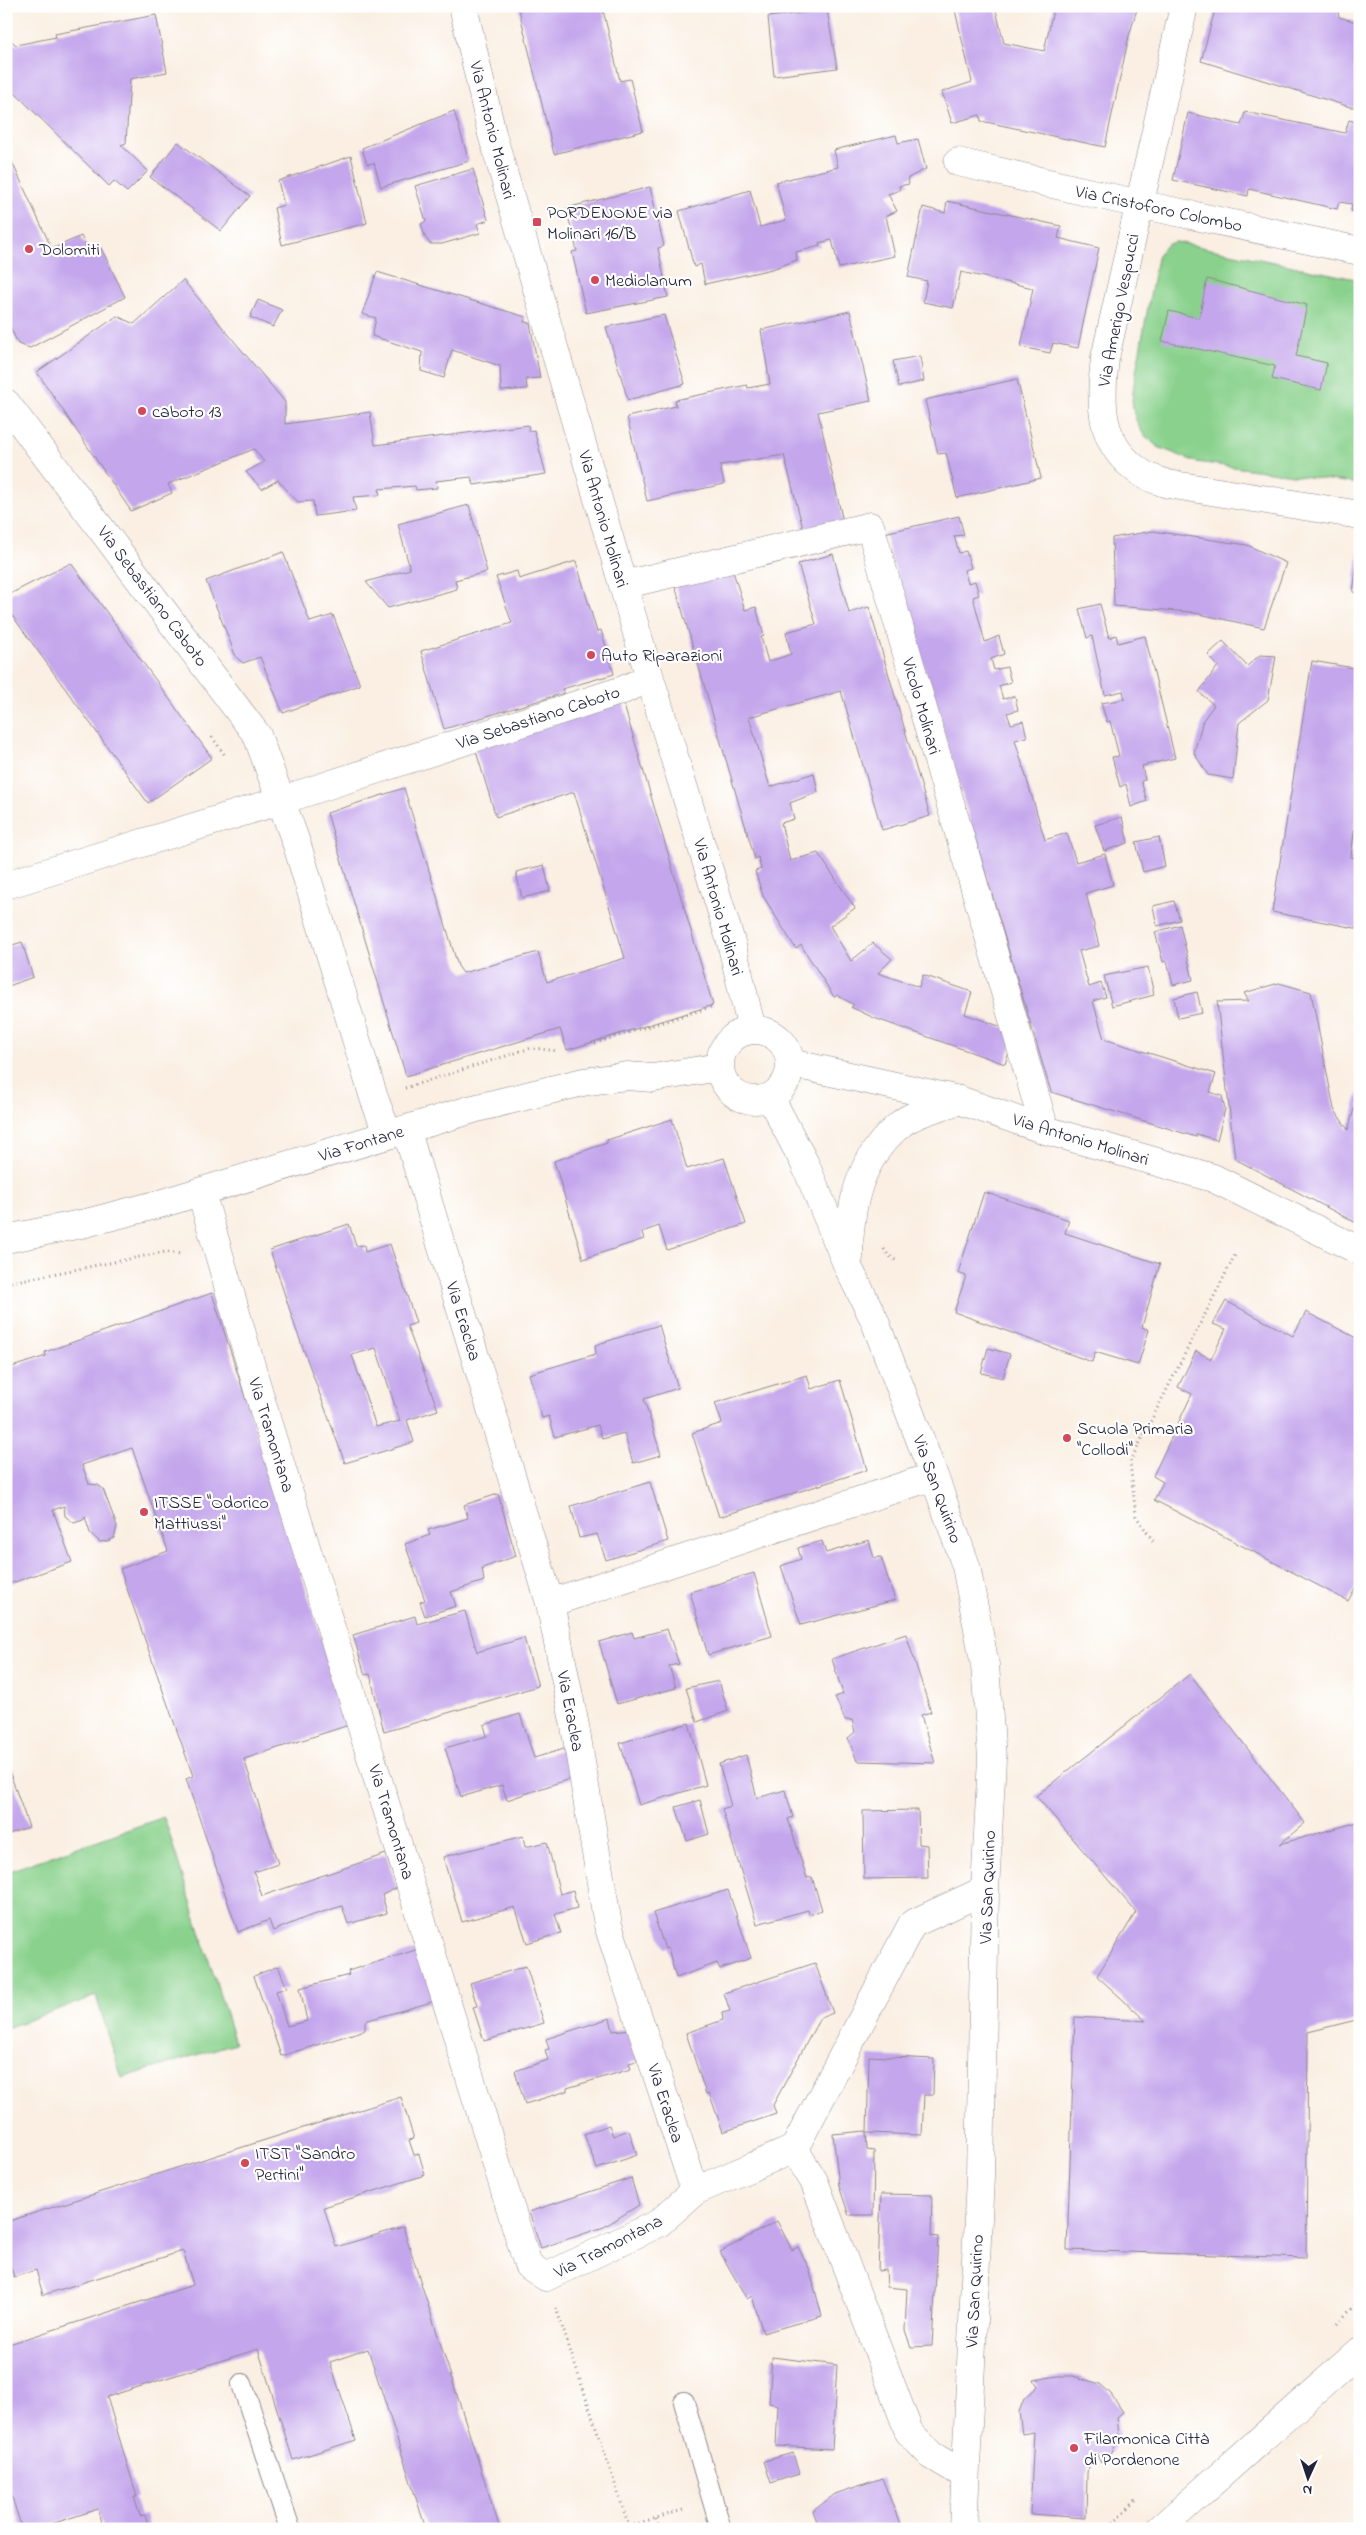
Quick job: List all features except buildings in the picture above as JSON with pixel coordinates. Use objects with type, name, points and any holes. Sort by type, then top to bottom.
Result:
[{"type":"street","name":"Via Antonio Molinari","points":[[464,6],[492,134],[650,678],[731,942],[752,1030]]},
{"type":"street","name":"Via Amerigo Vespucci","points":[[1184,6],[1105,358],[1101,396],[1104,424],[1118,452],[1140,472],[1168,484],[1360,515]]},
{"type":"street","name":"Via Cristoforo Colombo","points":[[958,162],[1139,204],[1360,251]]},
{"type":"street","name":"Via Sebastiano Caboto","points":[[6,402],[257,735],[282,800],[374,1098],[397,1132]]},
{"type":"street","name":"Vicolo Molinari","points":[[623,585],[870,526],[1045,1130]]},
{"type":"street","name":"Via Sebastiano Caboto","points":[[282,800],[623,690],[650,678]]},
{"type":"street","points":[[6,885],[282,800]]},
{"type":"street","points":[[752,1030],[769,1033],[780,1039],[788,1051],[790,1063],[789,1076],[780,1090],[770,1097],[751,1100],[740,1097],[729,1090],[722,1080],[719,1067],[721,1054],[730,1040],[740,1032],[752,1030]]},
{"type":"street","name":"Via Antonio Molinari","points":[[790,1063],[959,1100],[1045,1130],[1213,1178],[1360,1251]]},
{"type":"street","name":"Via Fontane","points":[[6,1239],[86,1223],[201,1192],[473,1109],[583,1082],[627,1076],[653,1078],[719,1067]]},
{"type":"street","name":"Via San Quirino","points":[[770,1097],[805,1164],[849,1269],[874,1319],[934,1476],[966,1566],[985,1665],[992,1758],[985,1890],[980,2177],[963,2529]]},
{"type":"street","name":"Via San Quirino","points":[[849,1269],[849,1221],[860,1176],[873,1153],[903,1122],[959,1100]]},
{"type":"street","name":"Via Eraclea","points":[[397,1132],[550,1603],[575,1726],[608,1926],[695,2191]]},
{"type":"street","name":"Via Tramontana","points":[[201,1192],[267,1421],[528,2265],[546,2277],[660,2222],[695,2191]]},
{"type":"street","points":[[550,1603],[934,1476]]},
{"type":"street","points":[[695,2191],[794,2149],[912,1924],[985,1890]]},
{"type":"street","points":[[794,2149],[814,2181],[908,2432],[931,2454],[965,2475]]},
{"type":"street","points":[[1160,2529],[1360,2350]]},
{"type":"lane","points":[[242,2384],[290,2529]]},
{"type":"lane","points":[[684,2402],[720,2529]]},
{"type":"path","points":[[210,735],[228,759]]},
{"type":"path","points":[[6,1283],[165,1252],[181,1253],[187,1258]]},
{"type":"path","points":[[1153,1541],[1136,1516],[1130,1462],[1236,1253]]},
{"type":"path","points":[[546,2277],[629,2526],[712,2501]]},
{"type":"path","points":[[656,2519],[659,2529]]},
{"type":"green space","points":[[1177,242],[1360,280],[1360,484],[1196,462],[1158,447],[1143,434],[1135,418],[1132,401],[1134,383],[1157,258],[1165,247]]},
{"type":"green space","points":[[164,1817],[235,2043],[122,2078],[96,1996],[6,2028],[6,1872]]},
{"type":"place","name":"PORDENONE via Molinari 16/B","points":[[537,222]]},
{"type":"place","name":"Dolomiti","points":[[29,249]]},
{"type":"place","name":"Mediolanum","points":[[595,280]]},
{"type":"place","name":"caboto 13","points":[[142,411]]},
{"type":"place","name":"Auto Riparazioni","points":[[591,655]]},
{"type":"place","name":"Scuola Primaria \"Collodi\"","points":[[1067,1438]]},
{"type":"place","name":"ITSSE \"Odorico Mattiussi\"","points":[[144,1512]]},
{"type":"place","name":"ITST \"Sandro Pertini\"","points":[[245,2163]]},
{"type":"place","name":"Filarmonica Città di Pordenone","points":[[1074,2448]]}]
